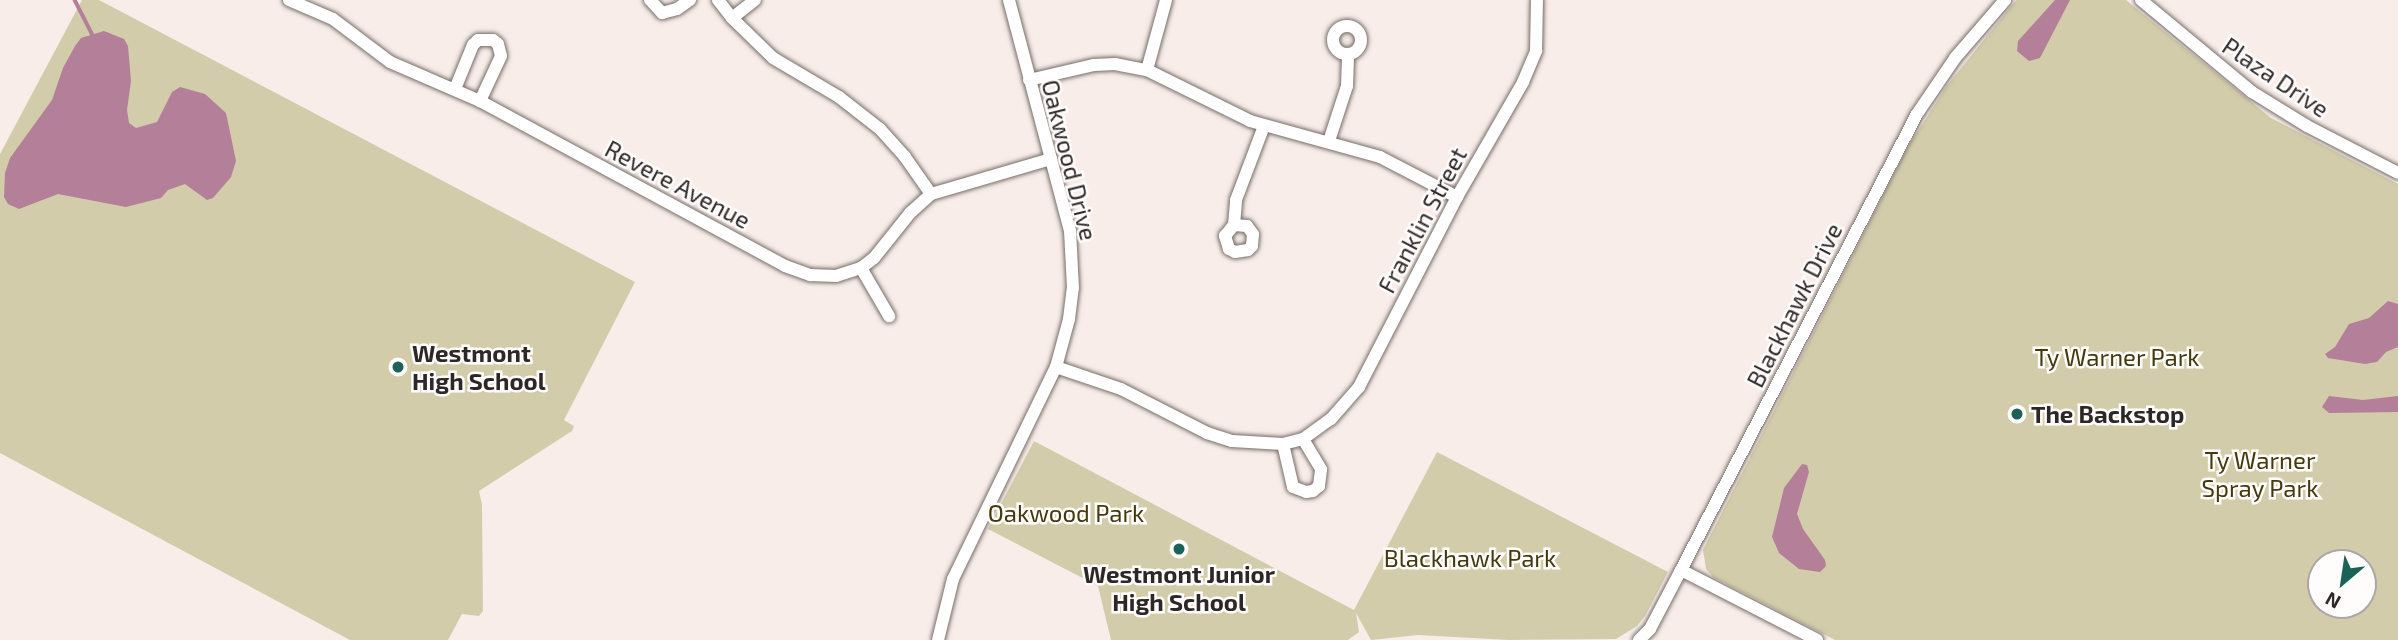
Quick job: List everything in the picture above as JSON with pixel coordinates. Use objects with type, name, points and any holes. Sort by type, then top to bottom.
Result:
[{"type":"street","name":"Revere Avenue","points":[[289,0],[322,6],[390,62],[480,101],[797,271],[810,275],[836,276],[862,268]]},
{"type":"street","points":[[650,0],[662,13],[677,9],[690,0]]},
{"type":"street","points":[[718,0],[732,18],[779,63],[839,97],[880,129],[905,157],[931,194]]},
{"type":"street","points":[[732,18],[755,0]]},
{"type":"street","name":"Oakwood Drive","points":[[938,640],[953,579],[1056,367],[1069,319],[1073,264],[1070,231],[1009,0]]},
{"type":"street","points":[[1147,70],[1166,0]]},
{"type":"street","name":"Franklin Street","points":[[1303,439],[1343,409],[1359,387],[1457,197],[1531,68],[1538,36],[1537,0]]},
{"type":"street","name":"Blackhawk Drive","points":[[1639,640],[1650,629],[1917,114],[1955,58],[2005,0]]},
{"type":"street","name":"Plaza Drive","points":[[2141,0],[2252,92],[2314,130],[2398,173]]},
{"type":"street","points":[[455,89],[473,45],[478,40],[493,40],[498,44],[501,56],[480,101]]},
{"type":"street","points":[[1329,141],[1347,86],[1348,55]]},
{"type":"street","points":[[1029,80],[1094,65],[1115,64],[1147,70],[1264,126],[1329,141],[1380,157],[1457,197]]},
{"type":"street","points":[[1234,225],[1234,209],[1264,126]]},
{"type":"street","points":[[889,317],[862,268],[874,258],[910,213],[931,194],[1051,159]]},
{"type":"street","points":[[1056,367],[1121,389],[1220,438],[1247,444],[1283,444],[1303,439],[1321,469],[1319,486],[1313,491],[1298,491],[1293,486],[1283,444]]},
{"type":"street","points":[[1681,570],[1817,640]]},
{"type":"green space","name":"Westmont High School","points":[[82,0],[99,0],[635,282],[564,420],[574,426],[572,431],[479,491],[482,505],[483,611],[479,616],[462,614],[448,640],[350,640],[0,453],[0,154]]},
{"type":"green space","name":"Ty Warner Park","points":[[2016,0],[2126,0],[2271,118],[2398,184],[2398,640],[1835,640],[1713,577],[1706,569],[1703,550],[1908,147],[1946,87]]},
{"type":"green space","points":[[1034,441],[1354,610],[1437,452],[1668,572],[1645,616],[1637,626],[1616,639],[1509,640],[1418,635],[1371,640],[1356,613],[1359,632],[1348,640],[1111,640],[1098,586],[988,529]]},
{"type":"shaded area","points":[[2055,0],[2070,0],[2040,58],[2029,61],[2017,51],[2018,41]]},
{"type":"shaded area","points":[[104,31],[124,39],[128,46],[131,81],[127,110],[129,123],[136,128],[157,122],[172,92],[180,87],[205,94],[226,113],[236,161],[231,177],[213,198],[207,200],[185,184],[168,190],[161,198],[126,207],[58,194],[19,209],[8,204],[4,197],[5,173],[10,158],[52,100],[63,68],[75,46],[81,38]]},
{"type":"shaded area","points":[[2388,301],[2398,304],[2398,347],[2386,352],[2377,362],[2365,364],[2328,358],[2325,354],[2335,347],[2349,324],[2369,318]]},
{"type":"shaded area","points":[[2329,396],[2363,400],[2398,396],[2398,412],[2329,413],[2322,407]]},
{"type":"shaded area","points":[[1802,464],[1807,465],[1809,472],[1797,514],[1803,529],[1825,560],[1826,566],[1820,572],[1799,569],[1779,553],[1772,537],[1784,488]]},
{"type":"waterway","points":[[75,0],[93,35]]},
{"type":"place","name":"Westmont High School","points":[[398,367]]},
{"type":"place","name":"The Backstop","points":[[2017,414]]},
{"type":"place","name":"Westmont Junior High School","points":[[1179,549]]},
{"type":"park label","name":"Ty Warner Spray Park","points":[[2260,474]]},
{"type":"park label","name":"Oakwood Park","points":[[1066,513]]},
{"type":"park label","name":"Blackhawk Park","points":[[1470,558]]}]
